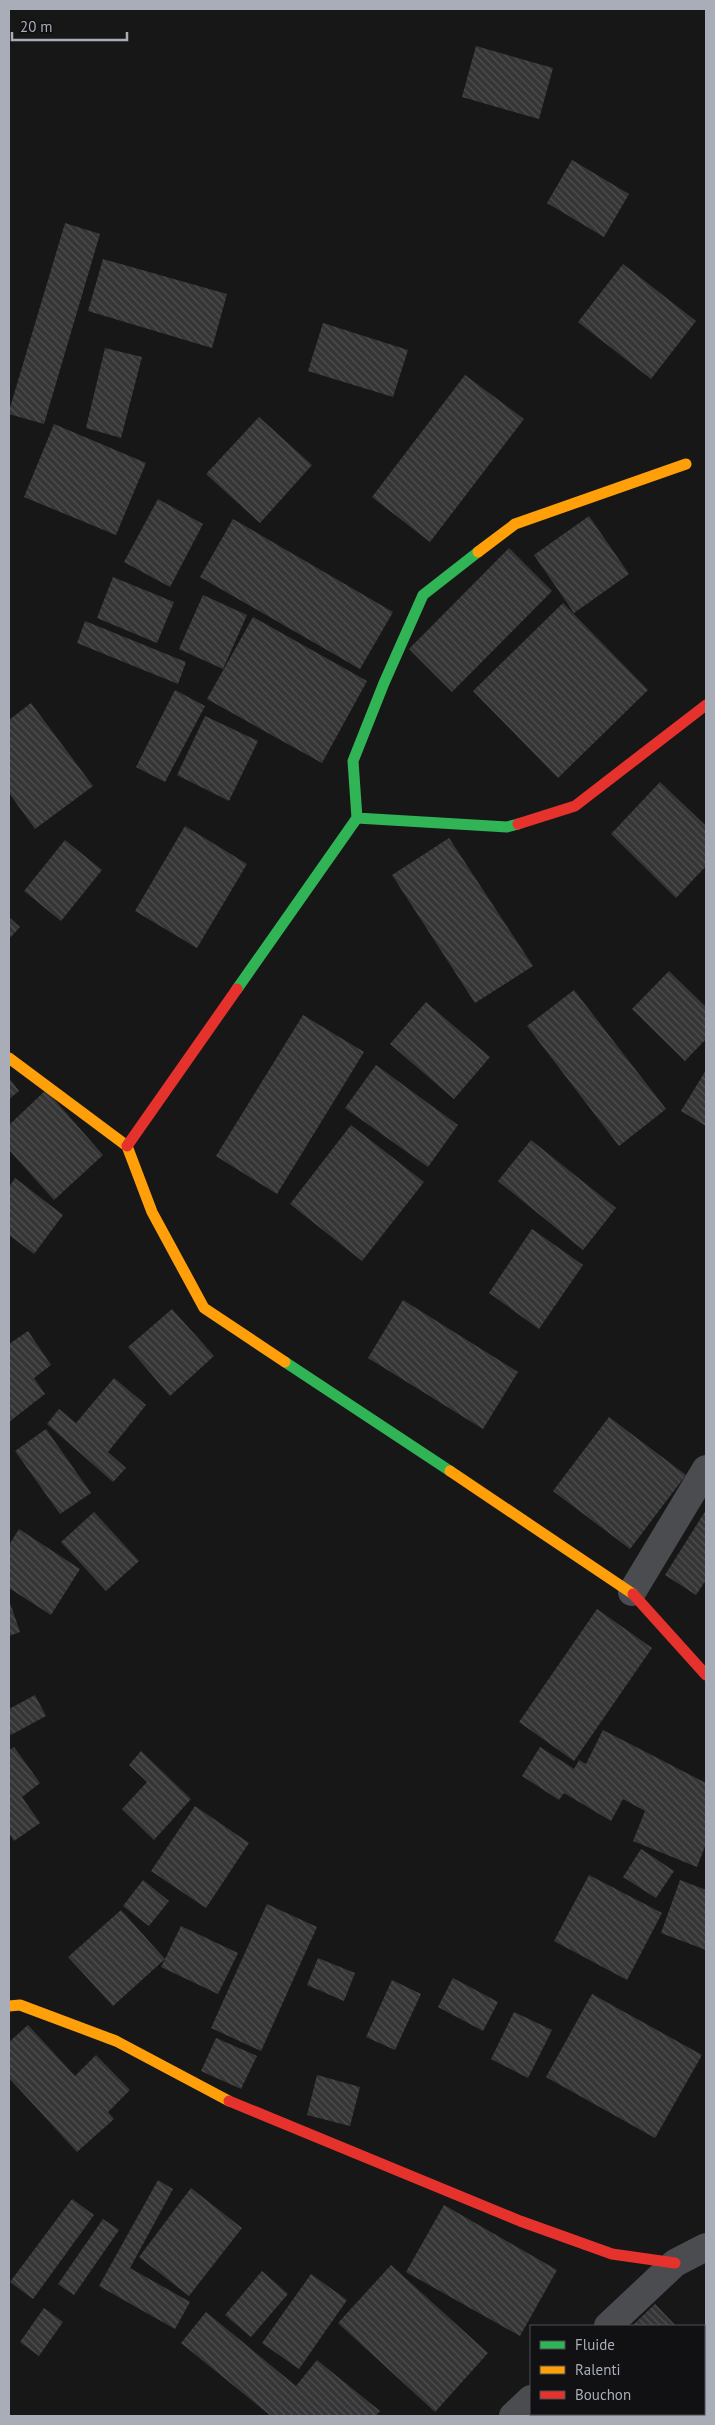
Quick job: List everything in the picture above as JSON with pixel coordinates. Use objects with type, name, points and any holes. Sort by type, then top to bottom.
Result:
[{"type":"street","points":[[127,1146],[357,818],[353,761],[384,683],[423,595],[515,524],[686,464]]},
{"type":"street","points":[[357,818],[507,827],[575,806],[706,705]]},
{"type":"street","points":[[9,1058],[127,1146],[152,1212],[204,1308],[632,1592],[706,1675]]},
{"type":"street","points":[[632,1592],[706,1469]]},
{"type":"street","points":[[9,2006],[20,2005],[116,2041],[231,2102],[520,2221],[612,2254],[675,2263]]},
{"type":"street","points":[[609,2325],[675,2263],[706,2247]]},
{"type":"street","points":[[513,2416],[530,2400]]},
{"type":"building","points":[[476,46],[553,68],[539,119],[462,97]]},
{"type":"building","points":[[572,160],[629,194],[604,237],[547,203]]},
{"type":"building","points":[[65,223],[100,234],[44,424],[9,414],[9,411]]},
{"type":"building","points":[[103,259],[227,294],[212,348],[88,311]]},
{"type":"building","points":[[623,264],[696,321],[651,379],[578,322]]},
{"type":"building","points":[[323,323],[408,350],[393,397],[308,371]]},
{"type":"building","points":[[105,348],[142,357],[121,438],[86,428]]},
{"type":"building","points":[[465,375],[524,419],[430,542],[372,497]]},
{"type":"building","points":[[259,417],[312,465],[260,523],[206,474]]},
{"type":"building","points":[[54,424],[146,463],[116,535],[24,497]]},
{"type":"building","points":[[158,499],[203,524],[170,587],[124,562]]},
{"type":"building","points":[[589,516],[629,574],[574,613],[534,555]]},
{"type":"building","points":[[233,519],[393,612],[360,669],[200,577]]},
{"type":"building","points":[[509,548],[552,591],[452,692],[409,649]]},
{"type":"building","points":[[113,577],[174,602],[157,643],[97,618]]},
{"type":"building","points":[[203,595],[247,615],[223,669],[179,649]]},
{"type":"building","points":[[563,603],[648,690],[558,778],[473,691]]},
{"type":"building","points":[[253,617],[367,681],[322,763],[207,699]]},
{"type":"building","points":[[85,621],[186,662],[178,684],[77,643]]},
{"type":"building","points":[[175,690],[205,706],[165,782],[136,767]]},
{"type":"building","points":[[31,703],[93,786],[35,829],[9,793],[9,720]]},
{"type":"building","points":[[205,716],[258,741],[229,801],[177,775]]},
{"type":"building","points":[[660,782],[706,826],[706,866],[676,898],[611,834]]},
{"type":"building","points":[[185,826],[247,864],[197,948],[135,911]]},
{"type":"building","points":[[449,838],[533,966],[475,1003],[392,875]]},
{"type":"building","points":[[65,840],[102,870],[61,921],[24,891]]},
{"type":"building","points":[[9,917],[20,927],[9,939]]},
{"type":"building","points":[[669,971],[706,1007],[706,1039],[685,1061],[632,1009]]},
{"type":"building","points":[[574,990],[666,1109],[619,1146],[527,1026]]},
{"type":"building","points":[[426,1002],[490,1057],[454,1099],[390,1044]]},
{"type":"building","points":[[303,1015],[364,1052],[277,1194],[216,1156]]},
{"type":"building","points":[[376,1065],[458,1125],[428,1167],[345,1108]]},
{"type":"building","points":[[706,1070],[706,1126],[681,1111]]},
{"type":"building","points":[[9,1078],[19,1091],[9,1099]]},
{"type":"building","points":[[46,1090],[103,1155],[54,1200],[9,1150],[9,1125]]},
{"type":"building","points":[[351,1125],[424,1182],[362,1261],[290,1204]]},
{"type":"building","points":[[531,1140],[616,1208],[583,1250],[498,1181]]},
{"type":"building","points":[[15,1178],[63,1215],[34,1254],[9,1235],[9,1187]]},
{"type":"building","points":[[532,1229],[583,1265],[539,1329],[489,1293]]},
{"type":"building","points":[[403,1300],[518,1372],[483,1429],[368,1358]]},
{"type":"building","points":[[172,1309],[214,1356],[170,1396],[128,1347]]},
{"type":"building","points":[[28,1331],[51,1365],[34,1378],[45,1394],[9,1422],[9,1344]]},
{"type":"building","points":[[114,1378],[146,1405],[108,1452],[126,1468],[113,1482],[47,1424],[59,1409],[76,1423]]},
{"type":"building","points":[[609,1417],[686,1475],[630,1549],[553,1491]]},
{"type":"building","points":[[46,1429],[91,1493],[60,1514],[15,1451]]},
{"type":"building","points":[[706,1510],[706,1580],[696,1595],[665,1575]]},
{"type":"building","points":[[94,1512],[139,1561],[106,1591],[61,1542]]},
{"type":"building","points":[[19,1529],[80,1569],[51,1615],[9,1588],[9,1545]]},
{"type":"building","points":[[9,1600],[20,1632],[9,1636]]},
{"type":"building","points":[[597,1609],[652,1648],[574,1761],[519,1722]]},
{"type":"building","points":[[35,1695],[46,1716],[11,1735],[9,1730],[9,1709]]},
{"type":"building","points":[[603,1730],[706,1783],[706,1844],[697,1867],[633,1841],[645,1811],[623,1799],[611,1821],[564,1793],[559,1800],[522,1776],[540,1747],[574,1769],[579,1760],[586,1764]]},
{"type":"building","points":[[14,1747],[40,1783],[22,1797],[40,1823],[14,1841],[9,1833],[9,1750]]},
{"type":"building","points":[[141,1751],[191,1799],[154,1840],[122,1809],[147,1782],[129,1765]]},
{"type":"building","points":[[195,1806],[249,1843],[206,1908],[151,1871]]},
{"type":"building","points":[[641,1849],[674,1871],[656,1898],[623,1877]]},
{"type":"building","points":[[589,1875],[662,1913],[627,1980],[554,1941]]},
{"type":"building","points":[[143,1880],[169,1901],[149,1926],[123,1906]]},
{"type":"building","points":[[680,1880],[706,1890],[706,1950],[661,1933]]},
{"type":"building","points":[[267,1904],[317,1927],[261,2051],[211,2028]]},
{"type":"building","points":[[121,1910],[165,1959],[113,2006],[68,1957]]},
{"type":"building","points":[[181,1926],[238,1953],[218,1994],[161,1967]]},
{"type":"building","points":[[318,1958],[355,1973],[344,2001],[307,1985]]},
{"type":"building","points":[[453,1978],[498,2002],[483,2031],[438,2007]]},
{"type":"building","points":[[392,1980],[421,1994],[395,2050],[366,2037]]},
{"type":"building","points":[[592,1994],[702,2055],[655,2138],[546,2077]]},
{"type":"building","points":[[514,2012],[552,2030],[528,2078],[491,2059]]},
{"type":"building","points":[[28,2025],[75,2076],[96,2055],[130,2090],[108,2112],[114,2119],[77,2152],[9,2078],[9,2042]]},
{"type":"building","points":[[216,2038],[257,2056],[241,2089],[201,2071]]},
{"type":"building","points":[[317,2075],[360,2087],[350,2126],[307,2115]]},
{"type":"building","points":[[158,2180],[173,2189],[130,2268],[190,2302],[175,2329],[99,2286]]},
{"type":"building","points":[[191,2188],[242,2228],[189,2296],[139,2257]]},
{"type":"building","points":[[72,2199],[94,2215],[33,2299],[10,2282]]},
{"type":"building","points":[[444,2205],[557,2270],[520,2336],[406,2272]]},
{"type":"building","points":[[103,2219],[119,2230],[74,2295],[58,2284]]},
{"type":"building","points":[[391,2265],[488,2353],[435,2412],[338,2323]]},
{"type":"building","points":[[262,2271],[288,2294],[251,2337],[225,2315]]},
{"type":"building","points":[[311,2274],[347,2300],[299,2369],[262,2343]]},
{"type":"building","points":[[655,2304],[675,2325],[633,2325]]},
{"type":"building","points":[[44,2308],[63,2322],[39,2356],[20,2342]]},
{"type":"building","points":[[206,2312],[296,2386],[317,2360],[380,2411],[376,2416],[271,2416],[181,2343]]},
{"type":"building","points":[[706,2323],[706,2354],[705,2325]]},
{"type":"building","points":[[705,2356],[706,2358],[705,2378]]},
{"type":"building","points":[[620,2415],[622,2416],[540,2416]]},
{"type":"traffic: fast","points":[[357,818],[353,761],[384,683],[423,595],[478,552]]},
{"type":"traffic: fast","points":[[237,989],[357,818],[507,827],[518,824]]},
{"type":"traffic: fast","points":[[285,1362],[450,1471]]},
{"type":"traffic: slow","points":[[478,552],[515,524],[686,464]]},
{"type":"traffic: slow","points":[[9,1058],[127,1146],[152,1212],[204,1308],[285,1362]]},
{"type":"traffic: slow","points":[[450,1471],[633,1594]]},
{"type":"traffic: slow","points":[[9,2006],[20,2005],[116,2041],[229,2101]]},
{"type":"traffic: jam","points":[[518,824],[575,806],[706,705]]},
{"type":"traffic: jam","points":[[127,1146],[237,989]]},
{"type":"traffic: jam","points":[[633,1594],[706,1675]]},
{"type":"traffic: jam","points":[[229,2101],[520,2221],[612,2254],[675,2263]]}]
